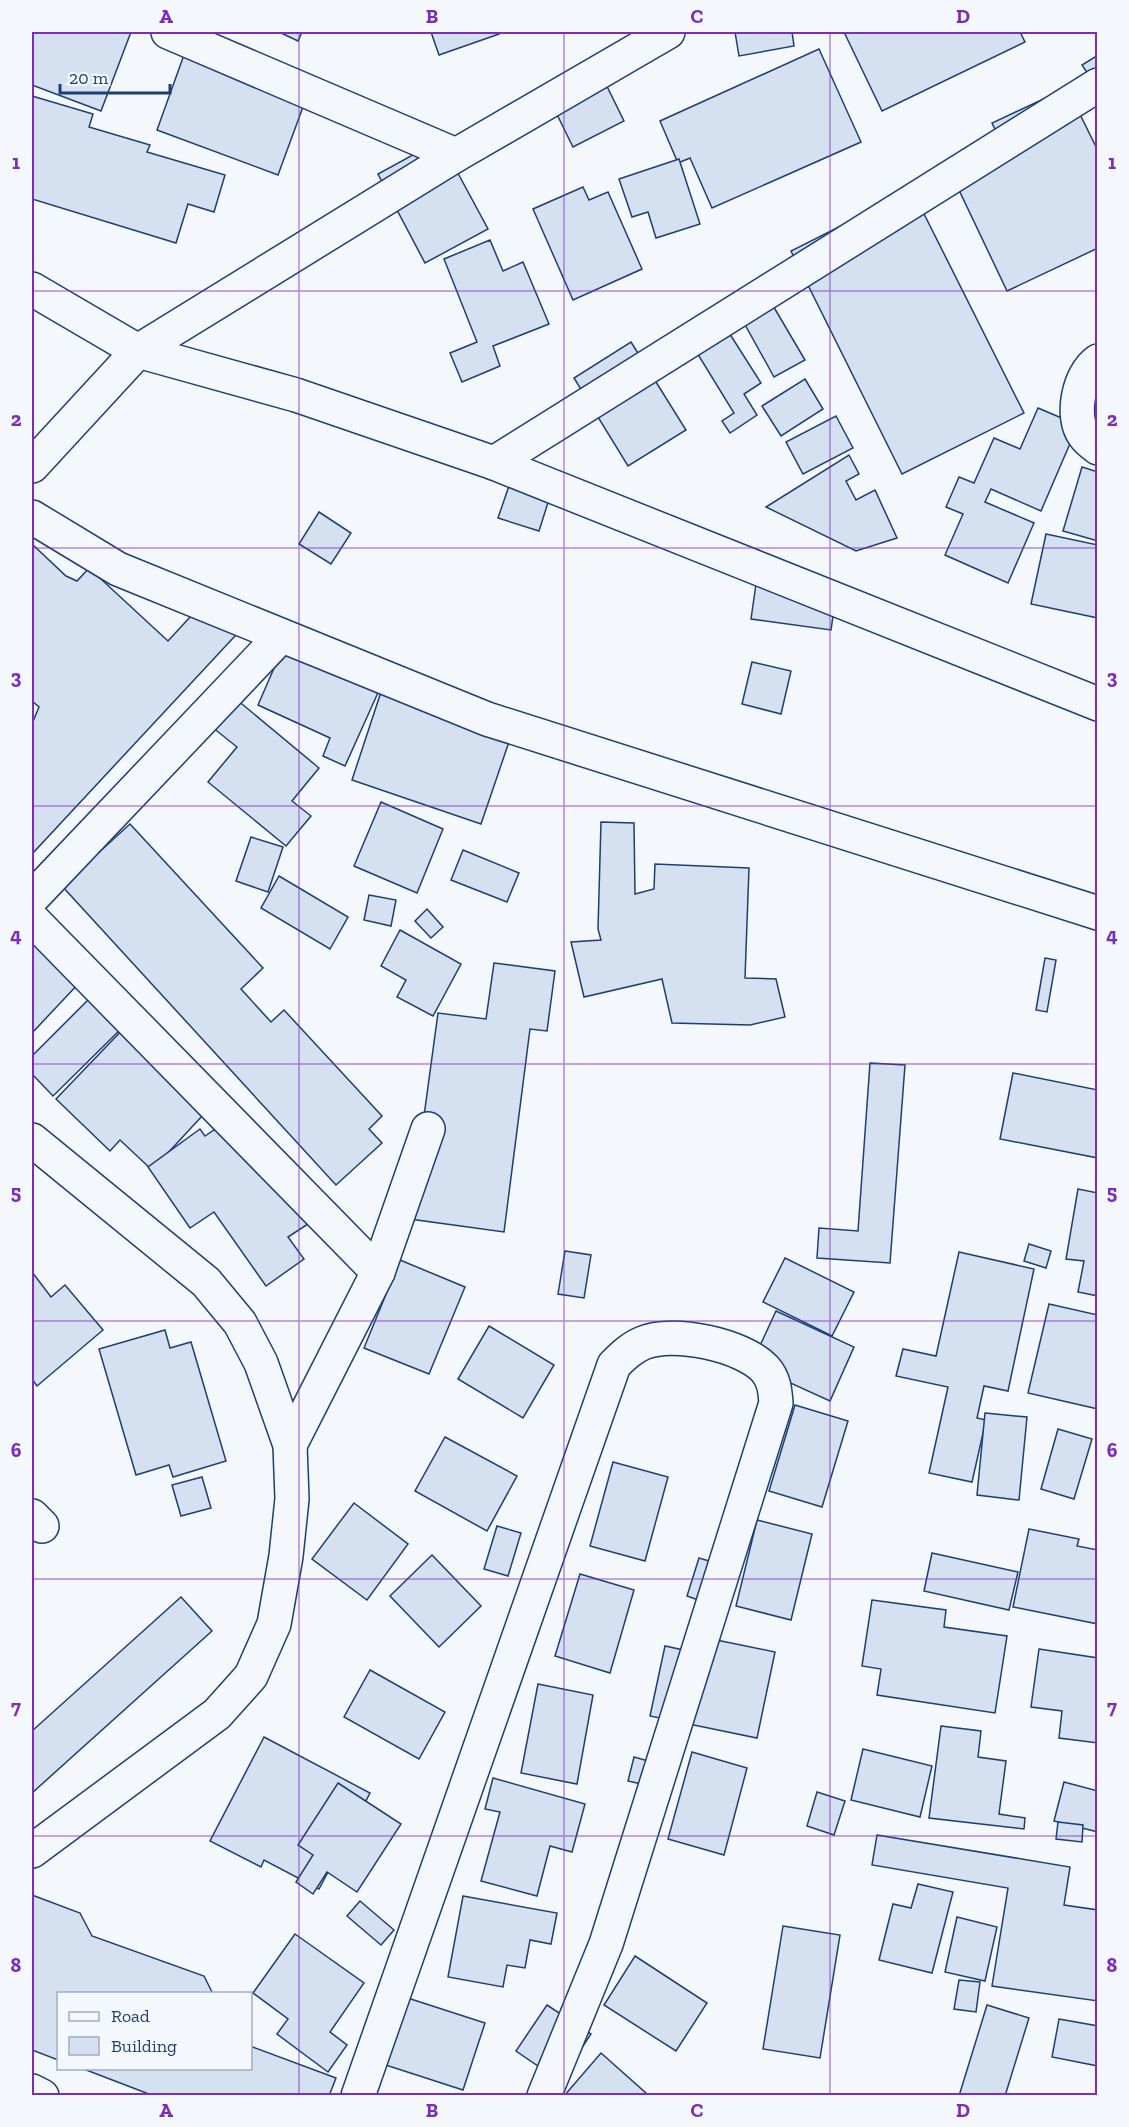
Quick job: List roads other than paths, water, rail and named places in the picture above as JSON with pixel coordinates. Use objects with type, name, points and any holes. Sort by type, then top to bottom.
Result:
[{"type":"street","points":[[168,32],[456,155]]},
{"type":"street","points":[[32,465],[138,351],[456,155],[668,32]]},
{"type":"street","points":[[494,463],[1098,86]]},
{"type":"street","points":[[32,290],[138,351],[296,395],[494,463],[1098,704]]},
{"type":"street","points":[[1098,361],[1090,366],[1080,390],[1077,411],[1083,434],[1098,448]]},
{"type":"street","points":[[32,517],[118,569],[487,719],[1098,913]]},
{"type":"street","points":[[32,898],[281,636]]},
{"type":"street","points":[[32,919],[378,1272]]},
{"type":"street","points":[[290,1445],[378,1272],[429,1129]]},
{"type":"street","points":[[32,1140],[206,1282],[240,1323],[261,1363],[290,1445],[292,1499],[286,1556],[274,1624],[251,1676],[217,1714],[32,1851]]},
{"type":"street","points":[[358,2096],[614,1365],[629,1350],[645,1341],[673,1339],[716,1343],[746,1355],[765,1369],[774,1385],[776,1403],[606,1944],[544,2096]]},
{"type":"street","points":[[32,2091],[42,2096]]}]
